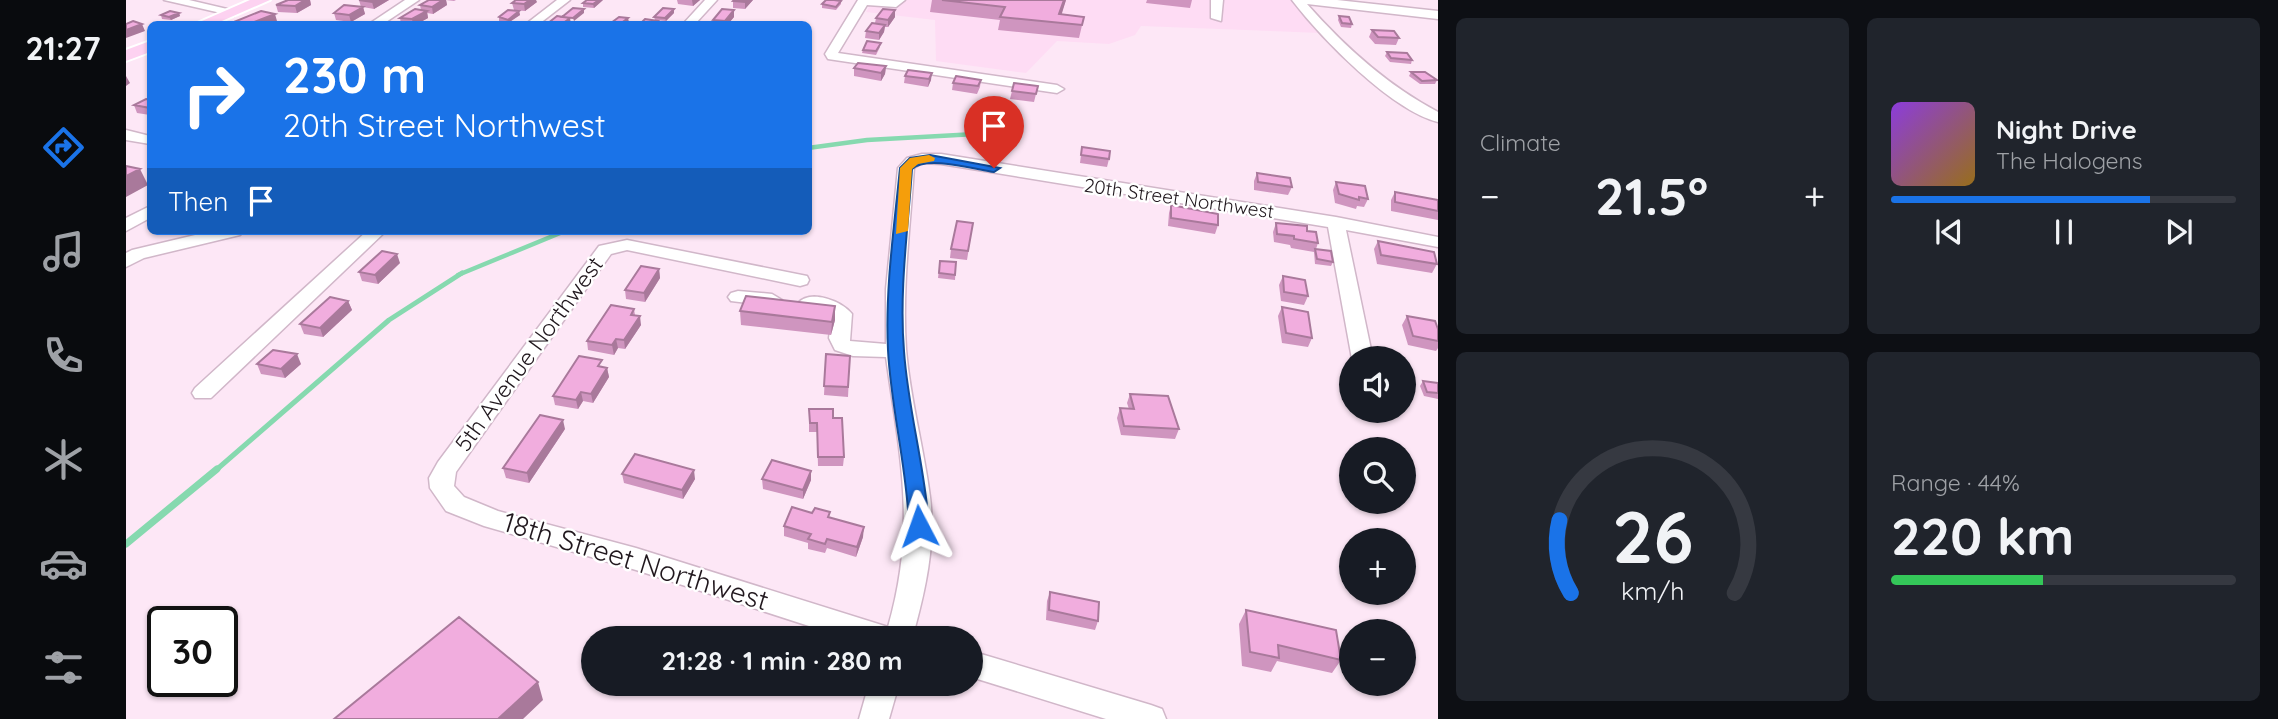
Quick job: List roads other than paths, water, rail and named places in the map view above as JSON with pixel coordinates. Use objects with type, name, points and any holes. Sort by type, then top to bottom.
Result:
[{"type":"main road","points":[[211,21],[263,0]]},
{"type":"main road","points":[[126,56],[147,47]]},
{"type":"street","points":[[170,0],[234,12]]},
{"type":"street","points":[[380,21],[413,0]]},
{"type":"street","points":[[536,21],[564,0]]},
{"type":"street","points":[[692,21],[711,0]]},
{"type":"street","points":[[899,0],[896,5],[864,0],[831,54],[1057,89]]},
{"type":"street","points":[[1217,0],[1217,18]]},
{"type":"street","points":[[1298,0],[1363,69],[1403,99],[1438,118]]},
{"type":"street","points":[[1307,0],[1438,15]]},
{"type":"street","points":[[126,135],[147,138]]},
{"type":"street","name":"20th Street Northwest","points":[[896,351],[896,289],[906,168],[919,159],[941,159],[1336,222],[1438,242]]},
{"type":"street","points":[[126,226],[147,213]]},
{"type":"street","points":[[1336,222],[1360,346]]},
{"type":"street","points":[[126,261],[138,254],[217,235]]},
{"type":"street","points":[[203,393],[373,235]]},
{"type":"street","name":"5th Avenue Northwest","points":[[441,478],[605,250],[627,245],[800,280]]},
{"type":"street","points":[[738,297],[830,306],[842,314],[839,338],[842,345],[853,349],[896,351],[918,498],[919,526],[914,583],[902,626]]},
{"type":"street","name":"18th Street Northwest","points":[[441,478],[443,492],[455,504],[493,519],[636,559],[847,626]]},
{"type":"street","points":[[983,668],[1151,719]]},
{"type":"street","points":[[874,719],[881,696]]},
{"type":"waterway","points":[[812,147],[867,140],[994,133]]},
{"type":"waterway","points":[[460,274],[555,235]]},
{"type":"waterway","points":[[215,471],[389,320],[460,274]]},
{"type":"waterway","points":[[126,544],[217,469]]}]
